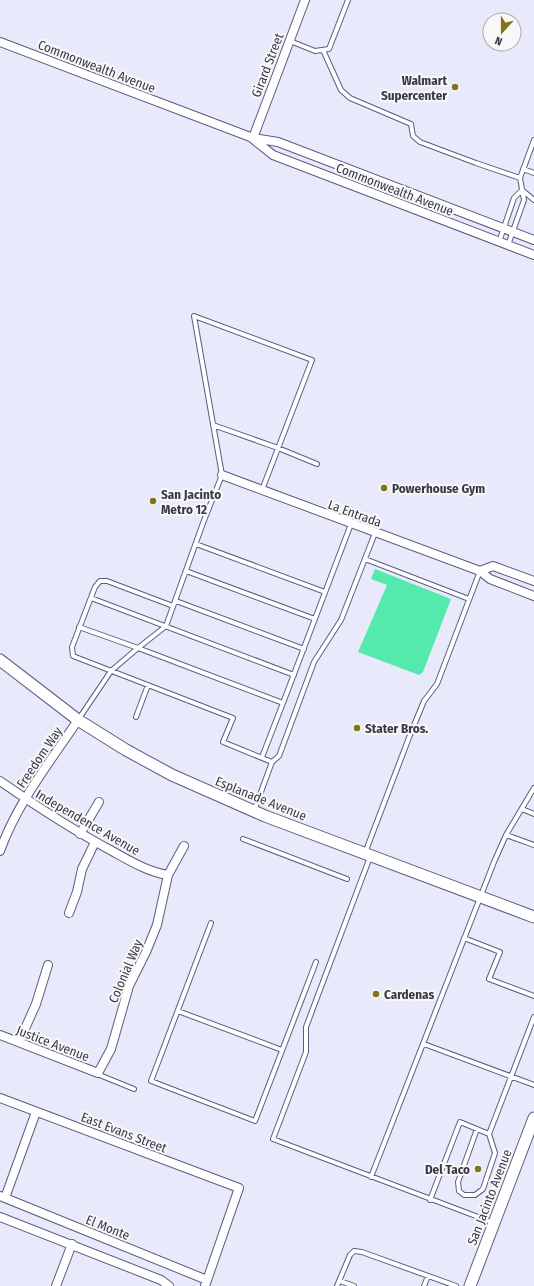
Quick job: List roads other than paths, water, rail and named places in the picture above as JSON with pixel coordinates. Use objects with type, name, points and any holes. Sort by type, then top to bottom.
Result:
[{"type":"main road","name":"Esplanade Avenue","points":[[0,660],[78,720],[126,750],[172,775],[254,811],[534,917]]},
{"type":"main road","name":"San Jacinto Avenue","points":[[470,1286],[494,1223],[532,1132],[534,1118]]},
{"type":"street","name":"Girard Street","points":[[252,138],[304,0]]},
{"type":"street","name":"Commonwealth Avenue","points":[[0,42],[252,138],[278,142],[534,240]]},
{"type":"street","name":"Commonwealth Avenue","points":[[252,138],[273,155],[534,255]]},
{"type":"street","name":"La Entrada","points":[[222,475],[480,571],[490,579],[534,596]]},
{"type":"street","name":"La Entrada","points":[[480,571],[493,566],[534,581]]},
{"type":"street","name":"Freedom Way","points":[[0,851],[8,830],[25,798],[78,720]]},
{"type":"street","name":"Independence Avenue","points":[[0,781],[80,834],[146,869],[168,876]]},
{"type":"street","points":[[80,834],[99,802]]},
{"type":"street","points":[[69,913],[77,892],[82,869],[95,842]]},
{"type":"street","name":"Colonial Way","points":[[98,1073],[111,1049],[129,986],[146,952],[157,925],[168,876],[184,846]]},
{"type":"street","points":[[19,1042],[36,1004],[48,965]]},
{"type":"street","name":"Justice Avenue","points":[[0,1035],[98,1073]]},
{"type":"street","name":"East Evans Street","points":[[0,1098],[239,1188],[206,1283]]},
{"type":"street","points":[[2,1197],[36,1112]]},
{"type":"street","name":"El Monte","points":[[2,1197],[206,1283]]},
{"type":"street","points":[[0,1217],[161,1280],[169,1286]]},
{"type":"street","points":[[56,1286],[72,1244]]},
{"type":"lane","points":[[289,41],[315,51],[329,48],[348,0]]},
{"type":"lane","points":[[323,50],[341,90],[350,98],[411,124],[413,136],[420,142],[476,164],[520,178]]},
{"type":"lane","points":[[508,245],[524,200],[520,178],[534,140]]},
{"type":"lane","points":[[523,169],[534,173]]},
{"type":"lane","points":[[499,242],[514,198],[522,190]]},
{"type":"lane","points":[[522,190],[534,200]]},
{"type":"lane","points":[[78,720],[111,671],[166,626],[222,475],[194,316],[312,360],[262,490]]},
{"type":"lane","points":[[213,425],[278,448],[317,464]]},
{"type":"lane","points":[[262,758],[351,524]]},
{"type":"lane","points":[[254,811],[272,762],[278,756],[314,662],[341,620],[375,533]]},
{"type":"lane","points":[[196,544],[325,592]]},
{"type":"lane","points":[[365,559],[469,599]]},
{"type":"lane","points":[[186,571],[315,619]]},
{"type":"lane","points":[[480,571],[437,684],[424,701],[415,721],[306,1027],[306,1052],[273,1139],[430,1200],[494,1223]]},
{"type":"lane","points":[[174,606],[107,581],[100,581],[95,587],[79,627],[72,647],[73,656],[232,718],[223,742],[272,762]]},
{"type":"lane","points":[[91,598],[294,675]]},
{"type":"lane","points":[[176,601],[304,649]]},
{"type":"lane","points":[[79,627],[283,703]]},
{"type":"lane","points":[[136,717],[148,685]]},
{"type":"lane","points":[[371,1177],[480,897],[506,835],[534,788]]},
{"type":"lane","points":[[522,809],[534,814]]},
{"type":"lane","points":[[506,835],[534,845]]},
{"type":"lane","points":[[243,839],[347,879]]},
{"type":"lane","points":[[211,923],[151,1081],[255,1121],[316,962]]},
{"type":"lane","points":[[464,938],[500,952],[489,979],[534,996]]},
{"type":"lane","points":[[178,1011],[282,1050]]},
{"type":"lane","points":[[477,1129],[457,1187],[464,1195],[475,1196],[483,1189],[496,1153],[489,1134],[510,1076],[534,1017]]},
{"type":"lane","points":[[424,1044],[534,1085]]},
{"type":"lane","points":[[98,1073],[134,1089]]},
{"type":"lane","points":[[430,1200],[460,1122],[489,1134]]},
{"type":"lane","points":[[337,1286],[350,1255],[354,1251],[362,1252],[456,1286]]},
{"type":"lane","points":[[424,1286],[428,1276]]},
{"type":"lane","points":[[340,1280],[354,1286]]},
{"type":"place","name":"Walmart Supercenter","points":[[455,87]]},
{"type":"place","name":"Powerhouse Gym","points":[[384,488]]},
{"type":"place","name":"San Jacinto Metro 12","points":[[153,501]]},
{"type":"place","name":"Stater Bros.","points":[[357,728]]},
{"type":"place","name":"Cardenas","points":[[376,994]]},
{"type":"place","name":"Del Taco","points":[[478,1169]]}]
